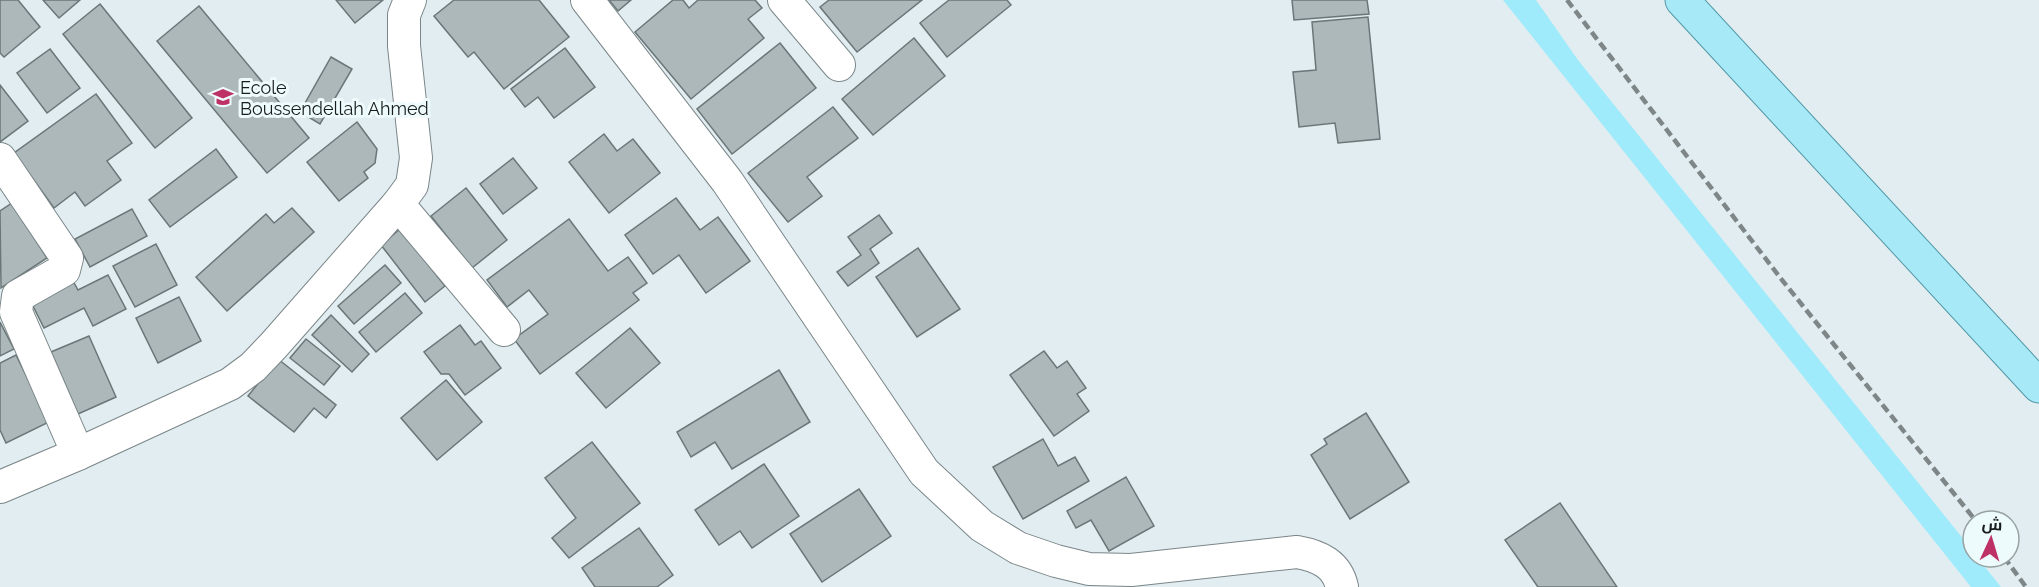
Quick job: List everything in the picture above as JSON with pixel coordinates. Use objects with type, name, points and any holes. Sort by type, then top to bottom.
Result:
[{"type":"main road","points":[[1682,0],[2039,386]]},
{"type":"street","points":[[0,487],[230,384],[253,367],[398,204],[412,185],[416,158],[404,46],[404,15],[410,0]]},
{"type":"street","points":[[587,0],[727,181],[924,472],[982,526],[1018,548],[1089,569],[1131,570],[1297,552],[1316,555],[1331,565],[1341,580],[1342,587]]},
{"type":"street","points":[[784,0],[839,65]]},
{"type":"street","points":[[0,159],[67,258],[64,270],[18,296],[16,312],[78,454]]},
{"type":"street","points":[[398,204],[504,330]]},
{"type":"shaded area","points":[[1503,0],[1536,0],[1578,60],[1961,536],[1961,569],[1987,569],[2001,587],[1971,587]]},
{"type":"building","points":[[0,0],[18,0],[40,27],[4,57],[0,53]]},
{"type":"building","points":[[43,0],[80,0],[59,18]]},
{"type":"building","points":[[336,0],[383,0],[355,23]]},
{"type":"building","points":[[454,0],[539,0],[569,37],[504,89],[474,52],[468,57],[434,16]]},
{"type":"building","points":[[609,0],[631,0],[618,11]]},
{"type":"building","points":[[673,0],[683,0],[689,8],[698,0],[755,0],[762,8],[748,19],[764,38],[691,99],[635,32]]},
{"type":"building","points":[[829,0],[922,0],[857,52],[820,7]]},
{"type":"building","points":[[949,0],[1007,0],[1011,5],[947,57],[920,23]]},
{"type":"building","points":[[1292,0],[1367,0],[1369,14],[1294,20]]},
{"type":"building","points":[[100,4],[192,118],[155,148],[63,34]]},
{"type":"building","points":[[199,6],[309,138],[267,173],[157,41]]},
{"type":"building","points":[[1368,17],[1380,139],[1338,143],[1335,123],[1299,127],[1293,72],[1316,70],[1312,22]]},
{"type":"building","points":[[914,38],[945,76],[873,135],[842,99]]},
{"type":"building","points":[[780,43],[816,88],[732,154],[697,109]]},
{"type":"building","points":[[565,48],[595,87],[554,118],[538,97],[525,107],[511,89]]},
{"type":"building","points":[[50,49],[80,88],[47,113],[17,73]]},
{"type":"building","points":[[331,57],[352,69],[320,124],[300,112]]},
{"type":"building","points":[[0,85],[28,121],[0,142]]},
{"type":"building","points":[[96,94],[132,143],[107,161],[121,180],[85,206],[75,192],[54,208],[14,153]]},
{"type":"building","points":[[833,107],[858,138],[807,177],[822,196],[788,222],[748,173]]},
{"type":"building","points":[[357,122],[377,149],[375,163],[364,172],[368,178],[339,201],[307,162]]},
{"type":"building","points":[[604,134],[617,151],[633,139],[660,173],[609,213],[569,162]]},
{"type":"building","points":[[216,149],[237,177],[170,227],[149,200]]},
{"type":"building","points":[[513,158],[537,188],[503,214],[480,184]]},
{"type":"building","points":[[466,188],[507,240],[472,268],[431,216]]},
{"type":"building","points":[[676,198],[700,230],[718,217],[750,261],[706,293],[679,255],[653,274],[625,235]]},
{"type":"building","points":[[12,203],[47,258],[1,288],[0,211]]},
{"type":"building","points":[[292,208],[314,232],[227,311],[196,277],[266,214],[274,223]]},
{"type":"building","points":[[132,209],[147,236],[90,267],[75,239]]},
{"type":"building","points":[[879,215],[892,233],[870,249],[879,263],[848,286],[837,272],[861,255],[848,237]]},
{"type":"building","points":[[569,219],[608,271],[628,257],[647,283],[633,293],[639,300],[540,374],[514,339],[548,314],[529,290],[507,307],[487,280]]},
{"type":"building","points":[[400,229],[445,286],[425,302],[381,245]]},
{"type":"building","points":[[156,244],[177,285],[135,307],[113,266]]},
{"type":"building","points":[[918,248],[960,309],[917,337],[876,277]]},
{"type":"building","points":[[385,265],[401,283],[354,324],[338,306]]},
{"type":"building","points":[[108,275],[126,309],[93,326],[84,308],[44,328],[31,302],[73,281],[78,290]]},
{"type":"building","points":[[405,293],[422,313],[376,352],[359,332]]},
{"type":"building","points":[[179,297],[201,341],[158,363],[136,318]]},
{"type":"building","points":[[331,315],[369,354],[352,372],[312,335]]},
{"type":"building","points":[[0,322],[14,349],[0,356]]},
{"type":"building","points":[[460,325],[475,345],[481,341],[501,368],[465,395],[449,374],[441,374],[424,352]]},
{"type":"building","points":[[630,328],[660,363],[606,408],[576,373]]},
{"type":"building","points":[[89,336],[116,397],[78,414],[51,352]]},
{"type":"building","points":[[306,339],[340,366],[324,385],[290,358]]},
{"type":"building","points":[[1044,351],[1057,368],[1067,361],[1086,388],[1077,394],[1089,411],[1054,436],[1010,375]]},
{"type":"building","points":[[16,355],[49,422],[6,443],[0,430],[0,363]]},
{"type":"building","points":[[278,359],[336,405],[326,418],[314,408],[294,432],[248,396]]},
{"type":"building","points":[[779,370],[810,422],[732,469],[715,442],[691,457],[677,432]]},
{"type":"building","points":[[446,380],[482,422],[437,460],[401,418]]},
{"type":"building","points":[[1366,413],[1409,482],[1350,519],[1311,455],[1327,444],[1324,439]]},
{"type":"building","points":[[1043,439],[1058,466],[1075,457],[1089,481],[1023,519],[993,467]]},
{"type":"building","points":[[592,442],[640,503],[569,558],[552,538],[576,518],[545,478]]},
{"type":"building","points":[[764,464],[799,516],[752,548],[740,531],[719,545],[695,510]]},
{"type":"building","points":[[1126,477],[1154,526],[1109,551],[1091,520],[1076,528],[1067,511]]},
{"type":"building","points":[[859,489],[891,536],[822,582],[790,534]]},
{"type":"building","points":[[1560,503],[1617,587],[1538,587],[1505,540]]},
{"type":"building","points":[[639,528],[673,575],[657,587],[595,587],[582,568]]},
{"type":"railway","points":[[1567,0],[1782,280],[1966,509]]},
{"type":"railway","points":[[2013,569],[2026,587]]},
{"type":"place","name":"Ecole Boussendellah Ahmed","points":[[223,97]]}]
